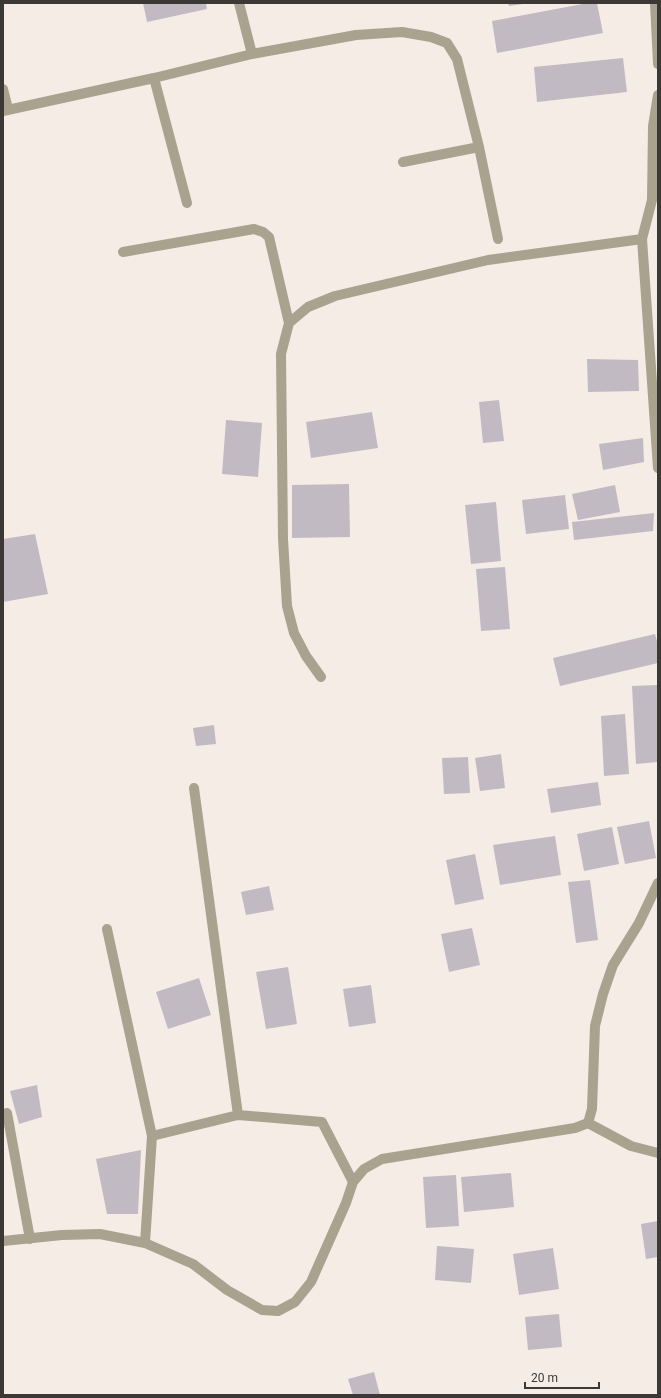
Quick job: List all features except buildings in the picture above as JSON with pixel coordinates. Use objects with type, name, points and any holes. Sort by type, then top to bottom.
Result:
[{"type":"street","points":[[240,3],[252,54]]},
{"type":"street","points":[[655,3],[658,64]]},
{"type":"street","points":[[3,88],[6,110],[154,78],[252,54],[356,36],[402,32],[431,37],[447,43],[457,59],[498,239]]},
{"type":"street","points":[[154,78],[187,203]]},
{"type":"street","points":[[658,95],[653,126],[652,200],[642,238],[658,468]]},
{"type":"street","points":[[403,162],[478,147]]},
{"type":"street","points":[[123,252],[254,230],[263,232],[269,237],[289,323],[281,354],[283,538],[287,606],[294,633],[306,656],[321,677]]},
{"type":"street","points":[[289,323],[308,307],[335,296],[488,260],[642,238]]},
{"type":"street","points":[[194,788],[238,1115]]},
{"type":"street","points":[[588,1123],[592,1108],[595,1026],[603,994],[614,966],[638,923],[658,882]]},
{"type":"street","points":[[107,928],[152,1136],[145,1243]]},
{"type":"street","points":[[7,1113],[30,1239]]},
{"type":"street","points":[[152,1136],[238,1115],[322,1122],[353,1182]]},
{"type":"street","points":[[3,1241],[100,1234],[145,1243],[193,1264],[227,1290],[262,1310],[278,1311],[295,1302],[311,1282],[346,1203],[353,1182],[364,1169],[382,1160],[575,1128],[588,1123],[631,1146],[658,1153]]}]
